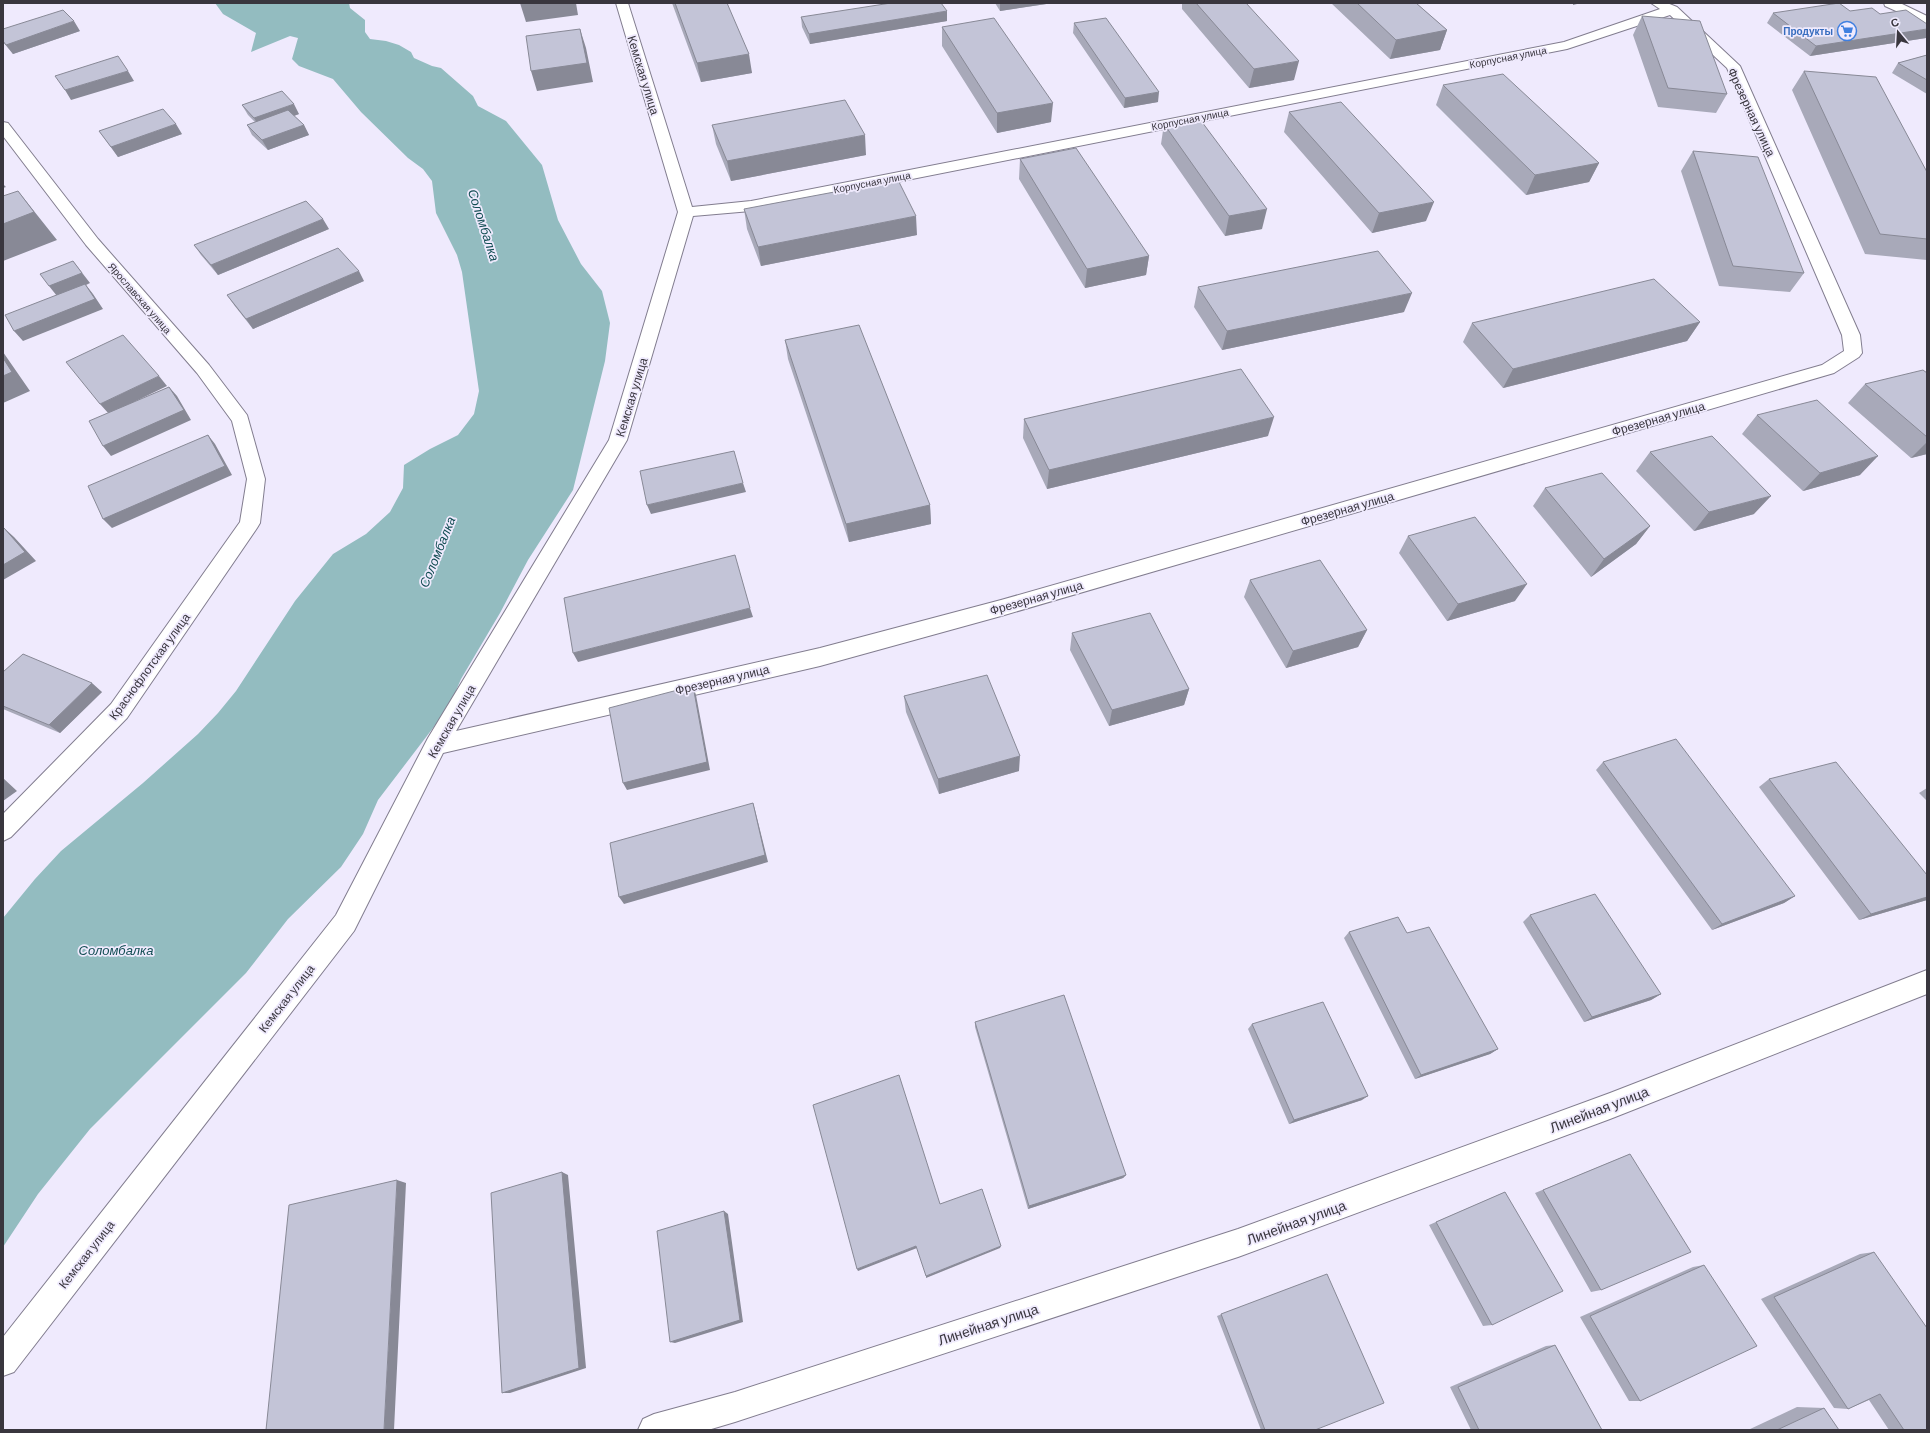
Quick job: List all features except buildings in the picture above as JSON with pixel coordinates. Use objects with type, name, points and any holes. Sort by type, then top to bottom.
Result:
[{"type":"street","name":"Кемская улица","points":[[3,1361],[345,923],[436,745],[618,440],[686,212],[622,3]]},
{"type":"street","points":[[1890,3],[1927,21]]},
{"type":"street","name":"Корпусная улица","points":[[686,212],[752,206],[1567,45],[1672,5]]},
{"type":"street","name":"Фрезерная улица","points":[[436,745],[820,657],[1009,605],[1828,369],[1853,353],[1851,335],[1733,66],[1672,5]]},
{"type":"street","name":"Ярославская улица","points":[[3,126],[92,242],[202,369],[241,420],[256,480]]},
{"type":"street","name":"Краснофлотская улица","points":[[3,830],[119,710],[250,523],[256,480]]},
{"type":"street","name":"Линейная улица","points":[[654,1430],[743,1404],[1238,1243],[1610,1106],[1927,982]]},
{"type":"water","name":"Соломбалка","points":[[215,3],[349,3],[350,8],[365,20],[365,32],[370,39],[386,41],[399,45],[411,52],[414,58],[432,66],[441,68],[473,96],[478,106],[506,121],[542,165],[558,220],[581,264],[602,291],[610,323],[605,361],[573,490],[528,560],[500,613],[461,679],[449,707],[378,800],[363,834],[341,867],[288,919],[246,973],[90,1129],[38,1194],[3,1247],[3,918],[35,879],[61,851],[143,783],[198,734],[218,713],[236,691],[295,601],[333,554],[366,534],[390,512],[403,488],[404,465],[430,449],[458,435],[474,414],[479,391],[462,272],[457,255],[436,213],[432,181],[423,169],[408,158],[361,112],[333,79],[299,66],[292,59],[298,38],[290,36],[251,52],[256,33],[223,14]]},
{"type":"place","name":"Продукты","points":[[1847,31]]}]
